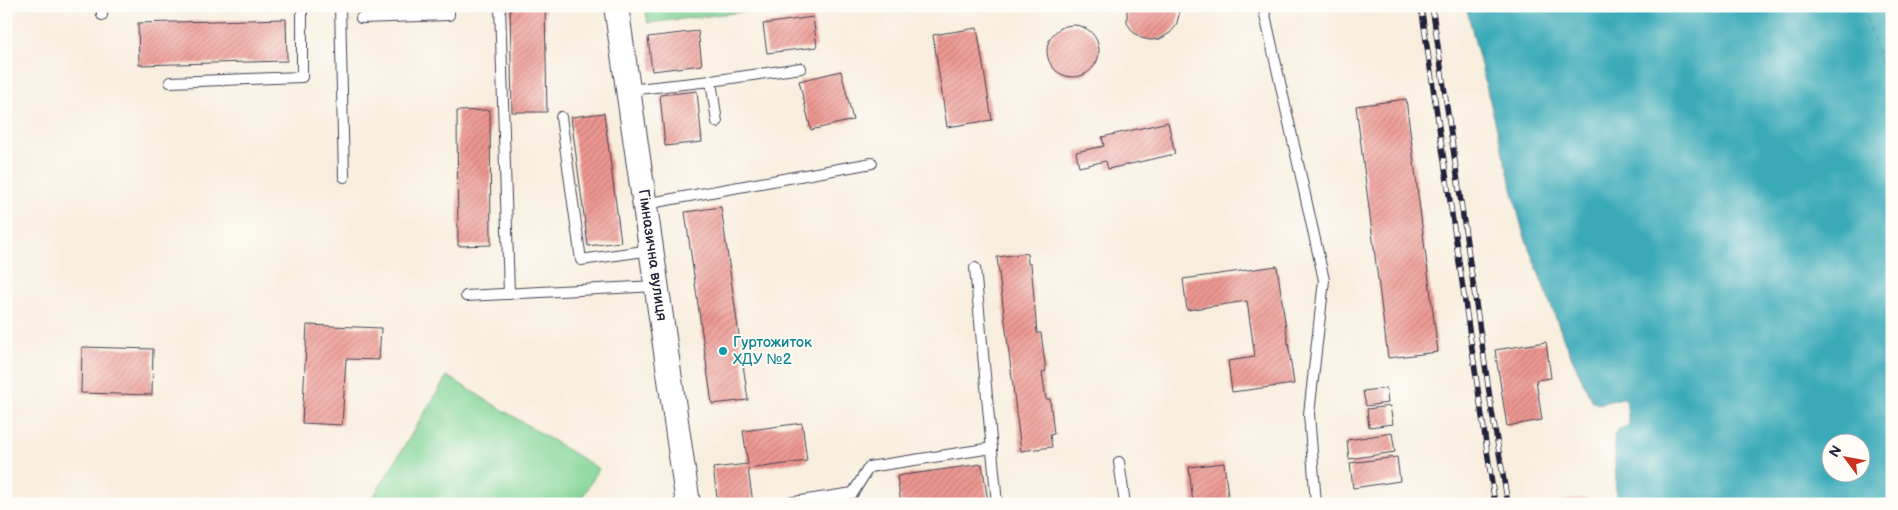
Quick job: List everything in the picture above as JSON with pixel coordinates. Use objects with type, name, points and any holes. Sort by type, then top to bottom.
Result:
[{"type":"street","name":"Гімназична вулиця","points":[[616,6],[688,504]]},
{"type":"lane","points":[[170,82],[302,77],[302,6]]},
{"type":"lane","points":[[340,6],[344,177]]},
{"type":"lane","points":[[361,18],[449,15],[449,6]]},
{"type":"lane","points":[[500,6],[509,294]]},
{"type":"lane","points":[[1263,6],[1324,280],[1309,414],[1316,504]]},
{"type":"lane","points":[[628,90],[711,81],[801,68]]},
{"type":"lane","points":[[711,81],[717,122]]},
{"type":"lane","points":[[560,117],[580,260],[652,250]]},
{"type":"lane","points":[[645,204],[872,163]]},
{"type":"lane","points":[[975,268],[997,504]]},
{"type":"lane","points":[[466,296],[657,286]]},
{"type":"lane","points":[[781,504],[853,492],[869,467],[992,448]]},
{"type":"lane","points":[[1119,462],[1125,504]]},
{"type":"green space","points":[[645,6],[791,6],[648,23]]},
{"type":"green space","points":[[447,376],[599,469],[578,504],[369,504]]},
{"type":"water","points":[[1466,6],[1892,6],[1892,504],[1619,504],[1616,490],[1614,435],[1618,430],[1629,425],[1626,400],[1623,398],[1598,404],[1592,401],[1566,345],[1523,232]]},
{"type":"building","points":[[360,6],[423,6],[423,8],[360,10]]},
{"type":"building","points":[[510,6],[545,6],[547,112],[512,112]]},
{"type":"building","points":[[1127,6],[1177,6],[1179,15],[1176,26],[1170,33],[1160,39],[1141,38],[1133,32],[1127,23]]},
{"type":"building","points":[[813,17],[817,47],[767,53],[763,24]]},
{"type":"building","points":[[286,19],[287,61],[139,65],[138,23]]},
{"type":"building","points":[[1068,25],[1078,25],[1092,32],[1099,46],[1099,56],[1092,70],[1078,77],[1068,77],[1058,73],[1051,66],[1047,56],[1047,46],[1051,36],[1058,29]]},
{"type":"building","points":[[977,28],[992,120],[947,127],[933,35]]},
{"type":"building","points":[[698,31],[702,65],[652,71],[648,37]]},
{"type":"building","points":[[841,71],[853,120],[811,130],[799,81]]},
{"type":"building","points":[[697,91],[702,142],[665,146],[660,95]]},
{"type":"building","points":[[1406,99],[1438,352],[1388,358],[1356,106]]},
{"type":"building","points":[[490,110],[491,245],[458,246],[457,111]]},
{"type":"building","points":[[604,113],[621,242],[588,246],[571,117]]},
{"type":"building","points":[[1168,122],[1175,154],[1108,169],[1106,161],[1079,167],[1076,152],[1104,146],[1102,137]]},
{"type":"building","name":"Гуртожиток ХДУ №2","points":[[721,207],[748,400],[712,404],[685,212]]},
{"type":"building","points":[[1027,253],[1028,264],[1031,264],[1037,333],[1041,333],[1046,371],[1042,372],[1046,399],[1050,399],[1054,434],[1050,435],[1052,447],[1021,451],[997,257]]},
{"type":"building","points":[[1277,266],[1294,384],[1232,392],[1228,361],[1255,357],[1247,301],[1187,310],[1183,279]]},
{"type":"building","points":[[307,325],[381,328],[379,360],[346,359],[342,425],[302,423]]},
{"type":"building","points":[[1546,342],[1551,378],[1536,380],[1542,420],[1507,426],[1495,350]]},
{"type":"building","points":[[82,347],[153,349],[152,395],[81,393]]},
{"type":"building","points":[[1386,388],[1388,403],[1366,406],[1363,391]]},
{"type":"building","points":[[1390,406],[1393,424],[1369,427],[1367,409]]},
{"type":"building","points":[[802,423],[807,461],[748,469],[753,503],[718,504],[713,468],[748,464],[743,431]]},
{"type":"building","points":[[1392,433],[1395,452],[1349,459],[1347,440]]},
{"type":"building","points":[[1397,457],[1400,481],[1353,488],[1350,463]]},
{"type":"building","points":[[1224,463],[1229,504],[1193,504],[1189,467]]},
{"type":"building","points":[[982,464],[988,501],[968,504],[901,504],[897,476]]},
{"type":"building","points":[[1586,498],[1587,504],[1552,504],[1552,503]]},
{"type":"ferry route","points":[[1863,6],[1892,100]]},
{"type":"railway","points":[[1421,6],[1495,504]]},
{"type":"railway","points":[[1432,6],[1492,412],[1508,504]]},
{"type":"place","name":"Гуртожиток ХДУ №2","points":[[723,351]]}]
